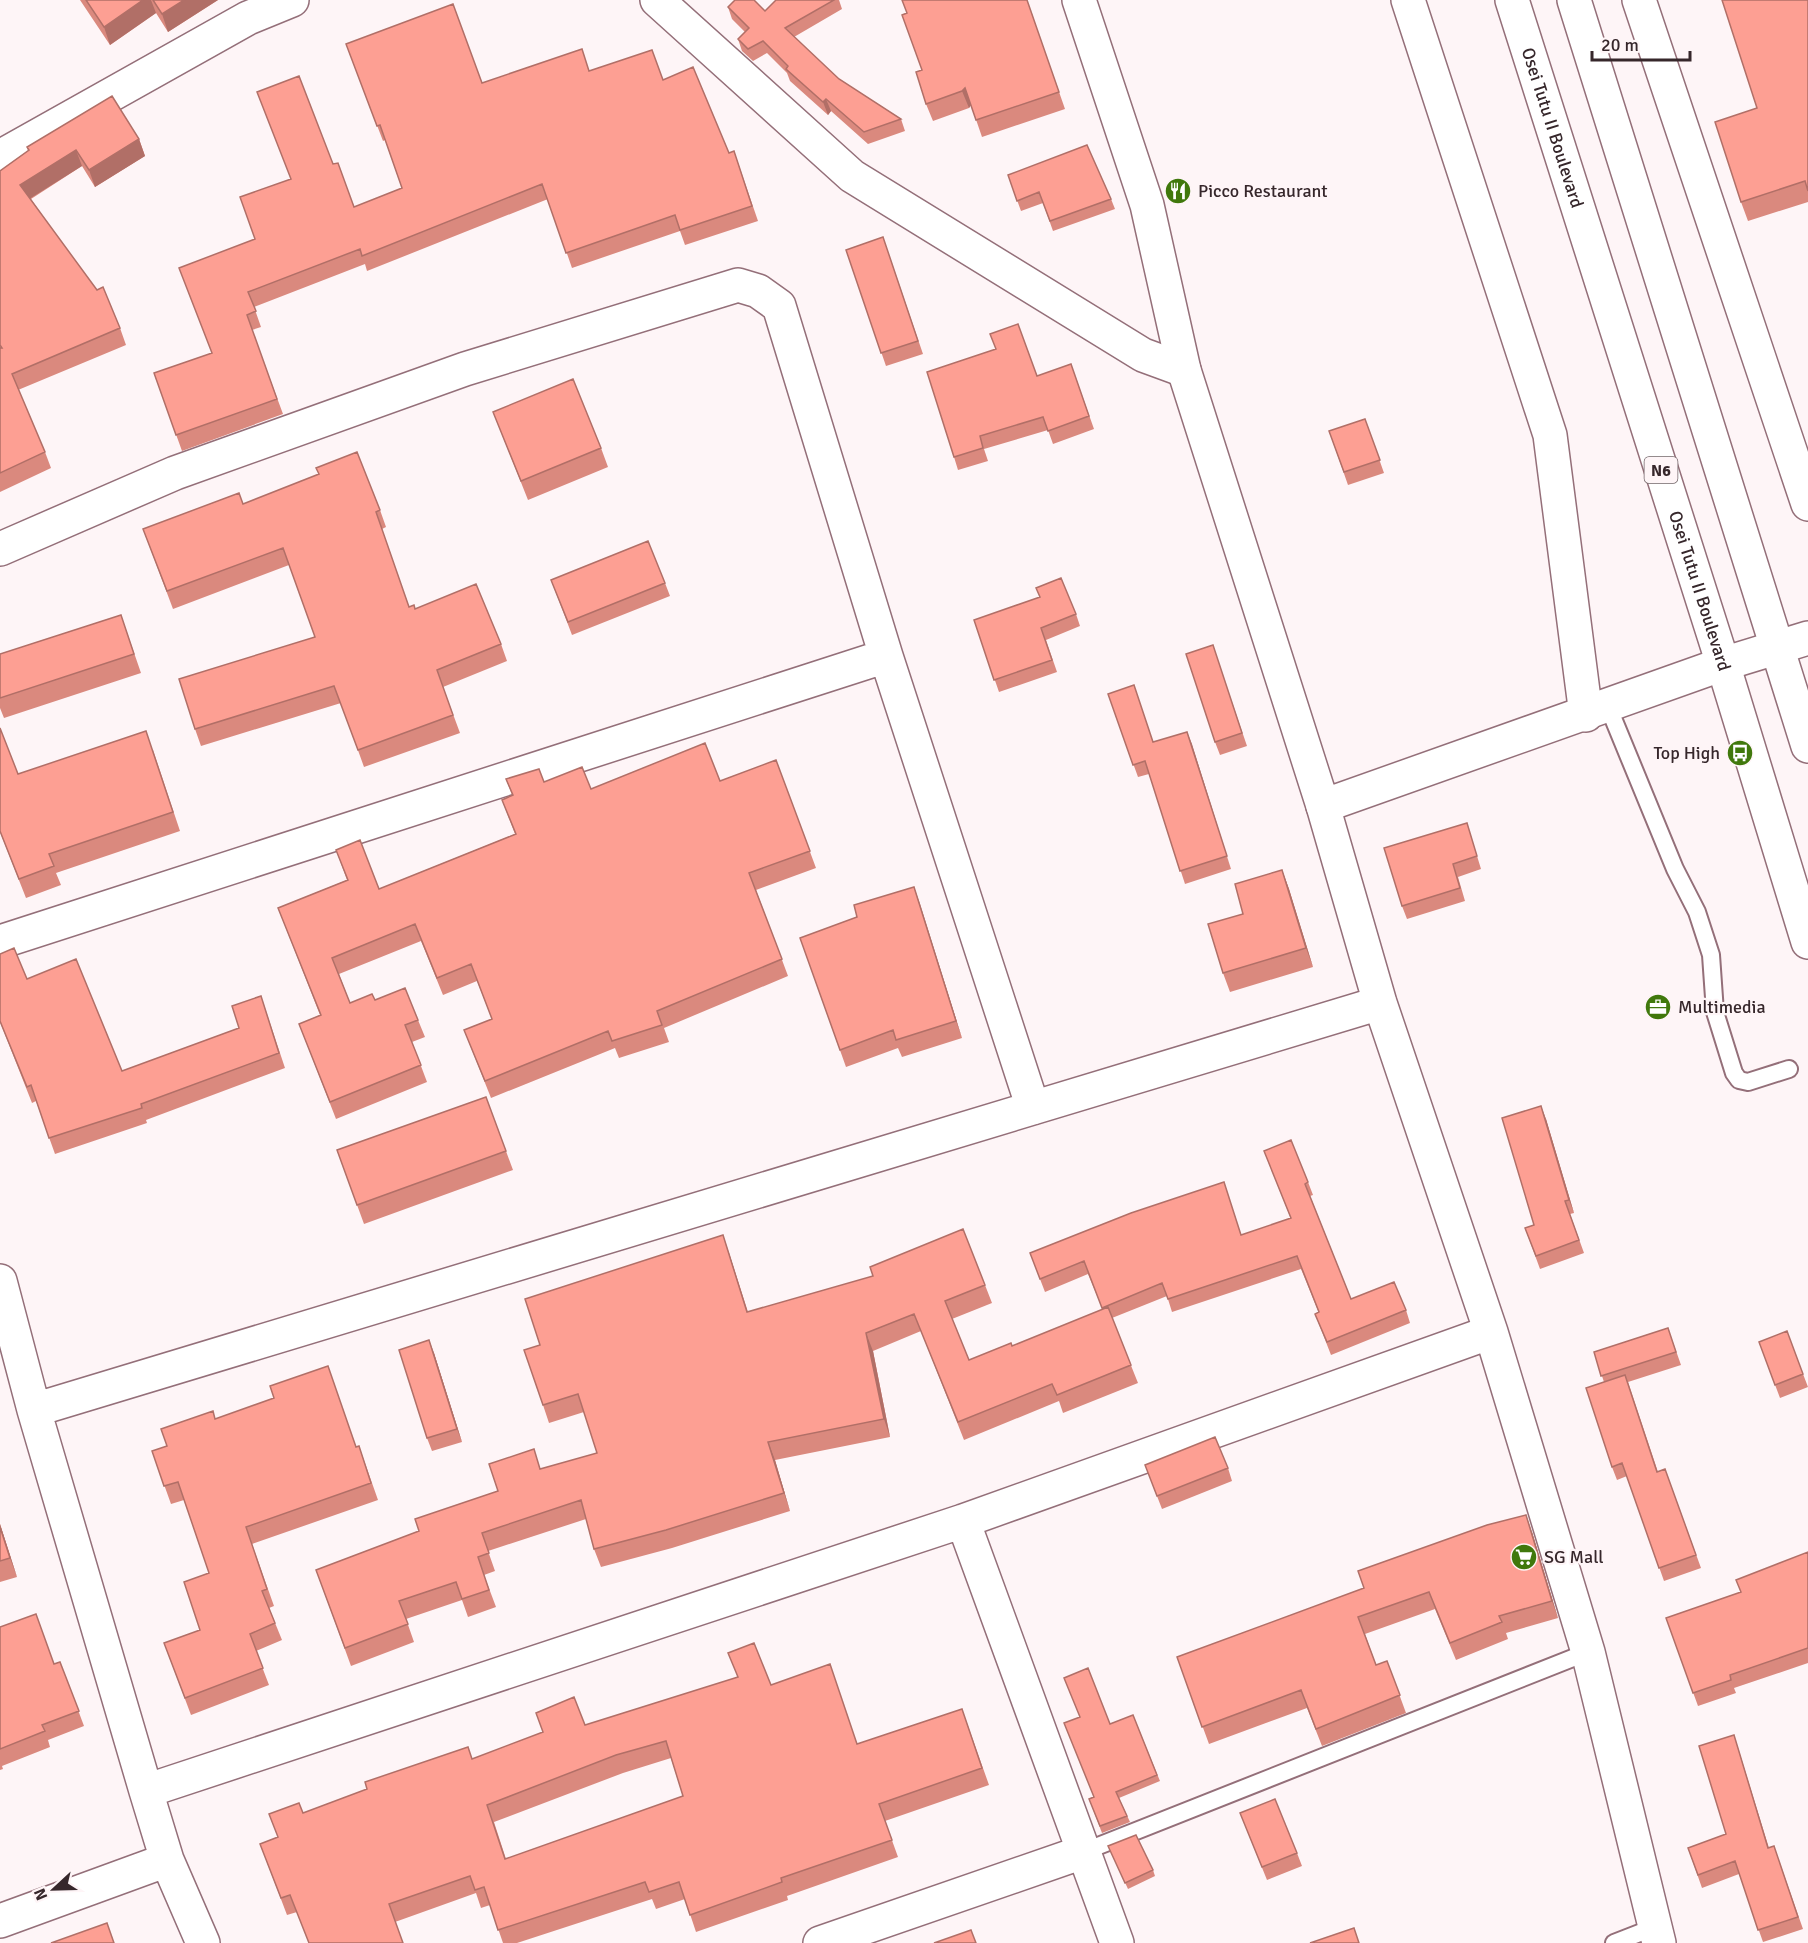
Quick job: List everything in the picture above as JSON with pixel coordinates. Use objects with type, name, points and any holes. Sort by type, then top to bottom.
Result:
[{"type":"main road","points":[[657,0],[852,176],[1143,355],[1184,370]]},
{"type":"main road","points":[[1079,0],[1147,205],[1184,370],[1323,806],[1380,1003],[1491,1332],[1588,1652],[1657,1935]]},
{"type":"main road","points":[[1408,0],[1550,435],[1597,711]]},
{"type":"main road","name":"Osei Tutu II Boulevard","points":[[1512,0],[1723,664],[1808,942]]},
{"type":"main road","points":[[1574,0],[1808,746]]},
{"type":"main road","points":[[1639,0],[1808,504]]},
{"type":"main road","points":[[4,146],[248,18],[286,1]]},
{"type":"main road","points":[[0,549],[175,473],[465,369],[738,285],[758,291],[779,306],[886,656],[1033,1108]]},
{"type":"main road","points":[[1323,806],[1597,711],[1723,664],[1808,638]]},
{"type":"main road","points":[[0,942],[886,656]]},
{"type":"main road","points":[[34,1410],[1380,1003]]},
{"type":"main road","points":[[0,1281],[34,1410],[167,1860],[203,1943]]},
{"type":"main road","points":[[146,1791],[963,1521],[1491,1332]]},
{"type":"main road","points":[[963,1521],[1118,1943]]},
{"type":"main road","points":[[820,1943],[1083,1852]]},
{"type":"main road","points":[[0,1921],[167,1860]]},
{"type":"lane","points":[[1597,711],[1697,912],[1711,955],[1715,1012],[1738,1080],[1748,1082],[1789,1069]]},
{"type":"lane","points":[[1083,1852],[1588,1652]]},
{"type":"lane","points":[[1614,1943],[1657,1935]]},
{"type":"building","points":[[86,0],[143,0],[104,27]]},
{"type":"building","points":[[153,0],[184,0],[162,14]]},
{"type":"building","points":[[735,0],[754,0],[765,11],[776,0],[834,0],[785,28],[839,79],[901,119],[864,132],[826,99],[823,102],[786,69],[788,66],[763,41],[748,49],[738,39],[749,28],[728,7]]},
{"type":"building","points":[[902,0],[1027,0],[1059,92],[976,120],[965,88],[926,104],[916,72],[922,70],[902,15],[907,13]]},
{"type":"building","points":[[1722,0],[1808,0],[1808,191],[1805,181],[1741,202],[1715,122],[1757,108]]},
{"type":"building","points":[[453,4],[482,83],[582,49],[589,71],[652,50],[663,80],[693,67],[729,153],[734,151],[752,206],[680,230],[675,215],[566,253],[542,184],[362,256],[360,249],[248,292],[256,311],[247,315],[277,399],[176,435],[154,373],[212,353],[179,268],[255,239],[240,197],[291,179],[257,92],[299,76],[333,164],[338,163],[354,207],[402,188],[380,125],[377,126],[346,44]]},
{"type":"building","points":[[112,96],[139,139],[89,170],[76,150],[20,185],[97,290],[103,287],[120,328],[12,374],[45,452],[0,473],[0,348],[2,348],[0,345],[0,171],[29,150],[27,147]]},
{"type":"building","points":[[1087,145],[1111,199],[1050,221],[1039,192],[1017,201],[1008,175]]},
{"type":"building","points":[[883,237],[918,341],[881,353],[846,250]]},
{"type":"building","points":[[1018,324],[1037,376],[1071,364],[1089,416],[1048,431],[1043,417],[980,436],[983,448],[954,457],[927,372],[996,349],[990,334]]},
{"type":"building","points":[[573,379],[601,448],[521,481],[493,412]]},
{"type":"building","points":[[1365,419],[1380,460],[1344,472],[1329,431]]},
{"type":"building","points":[[357,452],[380,510],[376,512],[409,607],[414,605],[415,609],[476,584],[501,644],[437,670],[453,715],[358,750],[334,686],[195,729],[179,679],[315,637],[283,548],[167,591],[143,529],[239,493],[243,504],[319,474],[316,468]]},
{"type":"building","points":[[648,541],[665,583],[568,622],[551,580]]},
{"type":"building","points":[[1061,578],[1076,614],[1041,628],[1052,660],[994,680],[974,620],[1040,597],[1036,588]]},
{"type":"building","points":[[121,615],[134,654],[0,698],[0,654]]},
{"type":"building","points":[[1213,645],[1242,733],[1215,742],[1186,654]]},
{"type":"building","points":[[1134,685],[1153,742],[1187,732],[1227,856],[1180,871],[1145,761],[1133,765],[1108,694]]},
{"type":"building","points":[[0,728],[18,774],[146,731],[173,812],[49,854],[54,866],[19,879],[0,831]]},
{"type":"building","points":[[705,743],[720,781],[776,760],[810,851],[749,873],[782,959],[657,1011],[662,1025],[612,1041],[608,1031],[485,1081],[464,1030],[492,1019],[471,964],[437,978],[415,924],[332,958],[350,1003],[372,994],[375,1000],[405,988],[418,1020],[405,1025],[421,1065],[330,1102],[299,1024],[321,1015],[278,908],[348,880],[336,850],[360,840],[379,889],[516,834],[502,800],[513,795],[506,779],[539,769],[544,782],[582,767],[591,789]]},
{"type":"building","points":[[1467,823],[1477,856],[1453,864],[1460,888],[1402,906],[1384,848]]},
{"type":"building","points":[[1282,870],[1306,948],[1223,973],[1208,924],[1243,914],[1235,884]]},
{"type":"building","points":[[914,887],[956,1021],[896,1040],[893,1030],[840,1050],[800,938],[857,917],[854,905]]},
{"type":"building","points":[[14,948],[27,979],[76,959],[122,1071],[239,1028],[232,1006],[261,996],[279,1053],[141,1104],[142,1108],[49,1138],[31,1085],[27,1087],[0,1021],[0,954]]},
{"type":"building","points":[[486,1097],[506,1151],[357,1205],[337,1150]]},
{"type":"building","points":[[1541,1106],[1569,1200],[1565,1201],[1579,1240],[1536,1256],[1525,1228],[1534,1225],[1502,1118]]},
{"type":"building","points":[[1291,1140],[1308,1182],[1305,1184],[1351,1299],[1394,1282],[1406,1310],[1327,1342],[1315,1314],[1319,1312],[1297,1256],[1168,1299],[1162,1283],[1102,1308],[1084,1261],[1040,1279],[1030,1253],[1131,1213],[1224,1182],[1241,1235],[1291,1218],[1264,1151]]},
{"type":"building","points":[[963,1229],[985,1285],[945,1301],[969,1360],[1011,1343],[1012,1346],[1108,1307],[1131,1365],[1057,1395],[1052,1384],[958,1422],[914,1314],[866,1333],[884,1419],[768,1442],[784,1493],[666,1530],[594,1549],[581,1500],[482,1533],[489,1553],[478,1557],[489,1590],[462,1599],[456,1582],[399,1601],[408,1624],[345,1648],[316,1570],[419,1531],[415,1519],[498,1491],[489,1464],[534,1449],[540,1469],[597,1453],[578,1394],[543,1405],[524,1350],[540,1345],[525,1299],[723,1235],[747,1312],[873,1276],[870,1267]]},
{"type":"building","points":[[1668,1328],[1676,1352],[1601,1376],[1594,1352]]},
{"type":"building","points":[[1787,1331],[1803,1374],[1775,1385],[1759,1342]]},
{"type":"building","points":[[429,1340],[457,1429],[427,1438],[399,1350]]},
{"type":"building","points":[[328,1366],[371,1483],[246,1527],[267,1589],[262,1591],[275,1623],[250,1634],[263,1668],[185,1698],[164,1643],[200,1630],[184,1582],[209,1573],[178,1482],[164,1486],[152,1451],[167,1446],[161,1429],[213,1411],[215,1419],[274,1398],[270,1386]]},
{"type":"building","points":[[1625,1375],[1657,1472],[1665,1469],[1696,1555],[1659,1568],[1622,1463],[1612,1467],[1586,1388]]},
{"type":"building","points":[[1215,1437],[1228,1468],[1157,1496],[1145,1465]]},
{"type":"building","points":[[1526,1515],[1552,1601],[1499,1616],[1502,1622],[1450,1643],[1429,1592],[1358,1617],[1376,1665],[1387,1661],[1400,1695],[1316,1729],[1301,1690],[1202,1727],[1177,1657],[1364,1588],[1358,1571],[1487,1525]]},
{"type":"building","points":[[0,1527],[10,1558],[0,1561]]},
{"type":"building","points":[[1808,1552],[1808,1648],[1730,1675],[1731,1680],[1693,1693],[1666,1618],[1741,1592],[1736,1580]]},
{"type":"building","points":[[36,1614],[54,1664],[60,1662],[79,1711],[42,1725],[45,1731],[0,1749],[0,1627]]},
{"type":"building","points":[[754,1643],[771,1685],[830,1664],[857,1744],[962,1709],[982,1768],[879,1804],[892,1840],[781,1878],[782,1882],[690,1915],[679,1882],[649,1892],[645,1882],[498,1930],[484,1887],[475,1890],[470,1876],[389,1904],[403,1943],[309,1943],[290,1895],[281,1898],[260,1844],[278,1837],[269,1814],[299,1803],[303,1813],[367,1789],[365,1782],[468,1747],[472,1759],[543,1732],[536,1713],[574,1697],[585,1725],[738,1677],[728,1653]],"holes":[[[666,1741],[683,1796],[505,1859],[487,1805],[616,1755]]]},
{"type":"building","points":[[1088,1668],[1110,1724],[1133,1715],[1157,1775],[1116,1792],[1127,1816],[1100,1826],[1089,1799],[1094,1797],[1064,1723],[1080,1717],[1064,1678]]},
{"type":"building","points":[[1734,1735],[1768,1848],[1774,1846],[1798,1917],[1758,1930],[1735,1861],[1698,1875],[1688,1848],[1726,1834],[1699,1746]]},
{"type":"building","points":[[1275,1799],[1297,1853],[1262,1867],[1240,1813]]},
{"type":"building","points":[[1136,1835],[1153,1870],[1125,1883],[1108,1846]]},
{"type":"building","points":[[107,1923],[114,1943],[51,1943]]},
{"type":"building","points":[[1354,1928],[1359,1943],[1310,1943]]},
{"type":"building","points":[[971,1930],[976,1943],[934,1943]]},
{"type":"place","name":"Picco Restaurant","points":[[1178,191]]},
{"type":"place","name":"Top High","points":[[1740,753]]},
{"type":"place","name":"Multimedia","points":[[1658,1007]]},
{"type":"place","name":"SG Mall","points":[[1524,1557]]}]
